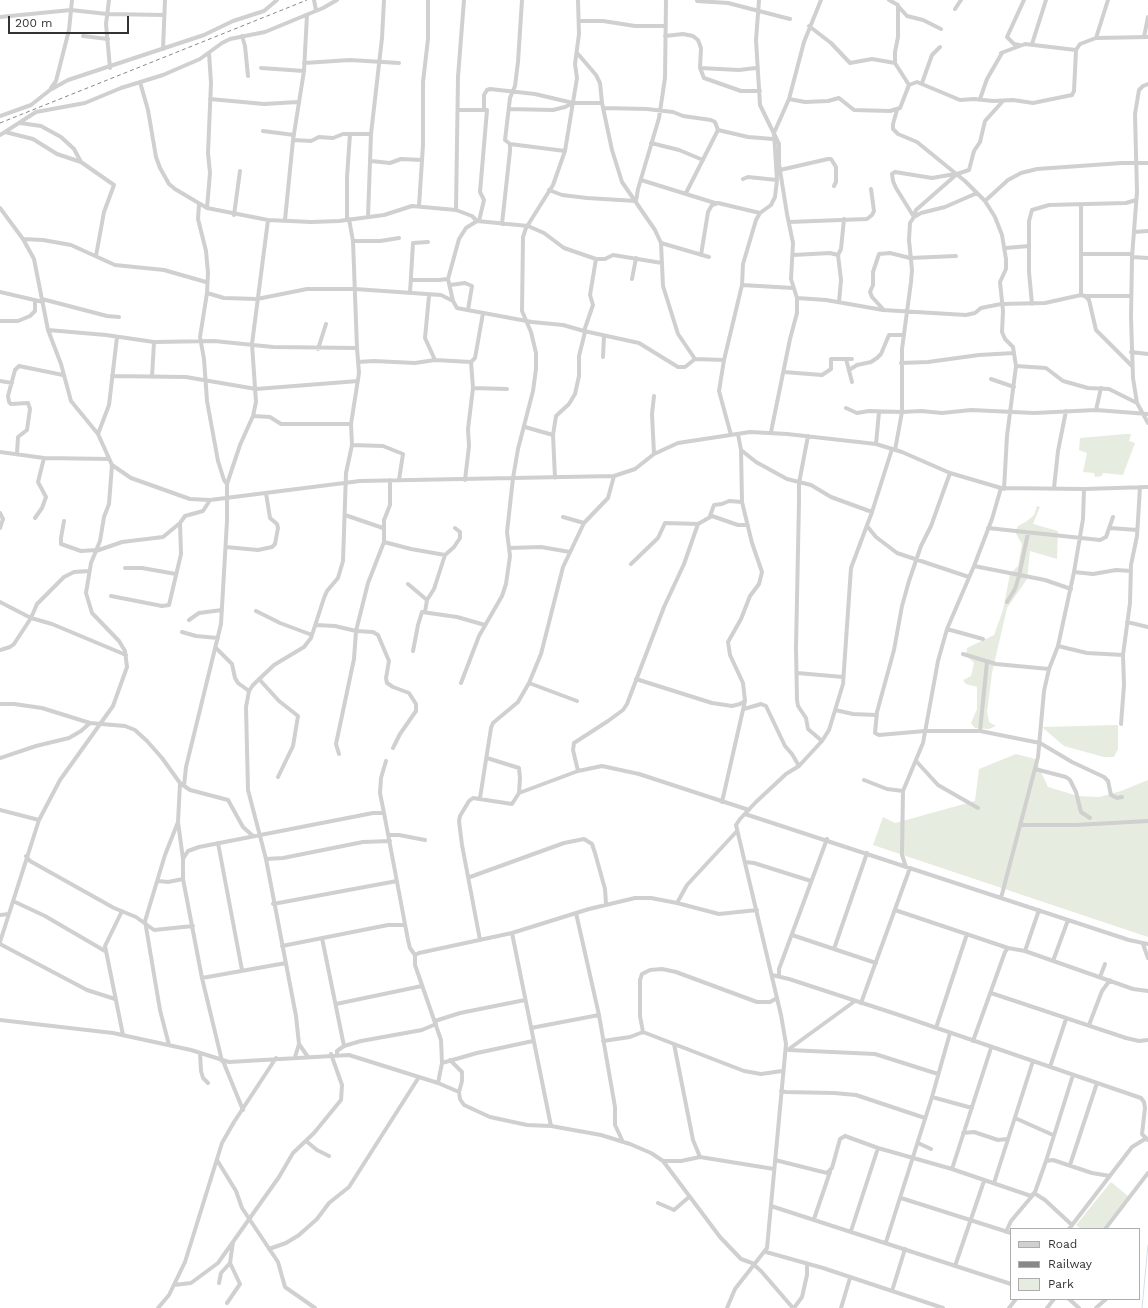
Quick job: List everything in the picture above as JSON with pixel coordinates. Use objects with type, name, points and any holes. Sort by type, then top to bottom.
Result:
[{"type":"street","points":[[50,90],[56,81],[69,30],[72,0]]},
{"type":"street","points":[[109,0],[107,14],[110,68]]},
{"type":"street","points":[[163,49],[165,0]]},
{"type":"street","points":[[0,116],[27,107],[50,90],[68,80],[110,68],[264,11],[277,0]]},
{"type":"street","points":[[314,0],[316,10]]},
{"type":"street","points":[[0,135],[36,112],[85,103],[163,75],[200,59],[222,42],[242,36],[256,35],[307,15],[337,0]]},
{"type":"street","points":[[368,217],[371,134],[380,62],[384,0]]},
{"type":"street","points":[[419,206],[424,139],[423,82],[428,45],[428,0]]},
{"type":"street","points":[[456,210],[459,110],[458,77],[464,0]]},
{"type":"street","points":[[522,0],[518,62],[505,140],[510,144],[565,152]]},
{"type":"street","points":[[461,682],[479,636],[504,593],[510,548],[507,532],[513,478],[518,449],[525,427],[536,369],[534,342],[522,311],[523,237],[557,178],[565,152],[574,103],[578,54],[578,0]]},
{"type":"street","points":[[635,202],[660,110],[665,78],[666,0]]},
{"type":"street","points":[[759,0],[756,68],[762,112],[774,132],[780,149],[780,170],[793,243],[791,279],[797,298],[797,313],[790,338],[771,432]]},
{"type":"street","points":[[732,435],[719,391],[724,360],[742,285],[743,264],[751,234],[760,213],[767,209],[775,198],[777,180],[773,139],[774,132],[789,99],[809,26],[821,0]]},
{"type":"street","points":[[889,0],[898,5],[907,16],[923,20],[941,29]]},
{"type":"street","points":[[955,9],[960,0]]},
{"type":"street","points":[[1024,0],[1007,37],[1014,44],[1032,44],[1043,47],[1076,50]]},
{"type":"street","points":[[1032,44],[1046,0]]},
{"type":"street","points":[[1096,38],[1108,0]]},
{"type":"street","points":[[697,1],[728,3],[790,19]]},
{"type":"street","points":[[898,5],[898,37],[895,52],[895,63],[909,85]]},
{"type":"street","points":[[0,17],[71,10],[107,14],[164,15]]},
{"type":"street","points":[[285,220],[293,140],[304,72],[307,15]]},
{"type":"street","points":[[908,867],[902,858],[903,792],[923,743],[938,661],[947,629],[974,566],[1003,488],[1007,436],[1016,366],[1013,347],[1005,339],[1002,332],[1003,311],[1001,304],[1000,282],[1006,266],[1006,248],[998,225],[985,201],[977,193],[957,174],[916,142],[898,134],[894,129],[893,124],[897,110],[900,108],[909,85],[917,82],[960,100],[1013,100],[1033,103],[1072,94],[1074,91],[1076,50],[1080,44],[1096,38],[1146,37],[1148,17]]},
{"type":"street","points":[[579,21],[603,21],[635,26],[666,26]]},
{"type":"street","points":[[809,26],[831,43],[850,63],[872,59],[895,63]]},
{"type":"street","points":[[665,36],[683,34],[693,36],[698,40],[701,48],[700,68],[704,78],[741,91],[760,91]]},
{"type":"street","points":[[83,36],[108,39]]},
{"type":"street","points":[[242,36],[245,46],[248,76]]},
{"type":"street","points":[[980,99],[987,79],[1002,52],[1020,45]]},
{"type":"street","points":[[922,83],[932,55],[940,47]]},
{"type":"street","points":[[207,208],[210,192],[208,140],[210,98],[209,53]]},
{"type":"street","points":[[578,54],[596,75],[600,83],[612,150],[622,182],[655,230],[661,243],[663,286],[678,334],[694,359]]},
{"type":"street","points":[[304,63],[350,60],[399,63]]},
{"type":"street","points":[[261,68],[304,72]]},
{"type":"street","points":[[700,68],[740,70],[756,68]]},
{"type":"street","points":[[140,82],[148,110],[156,157],[160,168],[169,184],[207,208],[234,215],[268,220],[311,222],[368,217],[393,213],[419,206],[456,210],[472,216],[478,221],[528,226],[544,233],[564,248],[596,259],[605,259],[613,255],[662,263]]},
{"type":"street","points":[[1137,403],[1131,352],[1132,255],[1136,200],[1135,114],[1137,98],[1141,88],[1148,84]]},
{"type":"street","points":[[686,193],[718,130],[715,122],[660,110],[574,103],[535,94],[487,90],[484,95],[484,109],[487,110],[480,192],[484,200],[478,221],[466,228],[459,239],[448,279],[453,301],[457,308],[563,325],[604,336],[639,343],[678,367],[685,367],[694,359],[724,360]]},
{"type":"street","points":[[210,98],[264,104],[298,102]]},
{"type":"street","points":[[789,99],[805,102],[828,101],[839,98],[854,110],[882,112],[897,110]]},
{"type":"street","points":[[914,217],[896,188],[892,174],[895,172],[932,178],[957,174],[969,170],[974,151],[980,142],[985,121],[1003,101]]},
{"type":"street","points":[[509,109],[552,110],[574,103]]},
{"type":"street","points":[[459,110],[484,109]]},
{"type":"street","points":[[20,123],[41,126],[61,137],[74,149],[81,162]]},
{"type":"street","points":[[718,130],[748,137],[773,139]]},
{"type":"street","points":[[263,131],[294,134]]},
{"type":"street","points":[[5,132],[33,140],[57,154],[81,162],[114,185],[104,212],[96,256]]},
{"type":"street","points":[[293,140],[311,141],[319,137],[333,138],[350,134],[371,134]]},
{"type":"street","points":[[308,1057],[299,1044],[286,963],[273,904],[266,859],[250,803],[247,780],[246,707],[249,691],[258,680],[274,665],[304,647],[312,635],[324,598],[327,591],[338,578],[343,561],[346,473],[352,445],[351,424],[358,381],[353,241],[348,219],[347,178],[350,134]]},
{"type":"street","points":[[651,143],[679,150],[702,160]]},
{"type":"street","points":[[502,224],[510,144]]},
{"type":"street","points":[[371,161],[390,163],[402,159],[422,160]]},
{"type":"street","points":[[780,170],[831,159],[836,167],[836,182],[834,186]]},
{"type":"street","points":[[985,201],[1008,180],[1021,173],[1042,168],[1148,163]]},
{"type":"street","points":[[234,215],[240,172]]},
{"type":"street","points":[[727,1308],[734,1289],[766,1252],[769,1240],[782,1071],[787,1050],[785,1032],[772,975],[737,831],[737,822],[781,779],[799,766],[822,741],[828,730],[835,710],[843,677],[851,568],[893,449],[902,412],[903,335],[912,270],[909,227],[916,210],[957,174]]},
{"type":"street","points":[[743,179],[748,177],[777,180]]},
{"type":"street","points":[[641,180],[715,203],[741,207],[760,213]]},
{"type":"street","points":[[789,222],[870,218],[874,211],[871,189]]},
{"type":"street","points":[[549,190],[562,195],[635,202]]},
{"type":"street","points":[[914,217],[921,213],[945,207],[977,193]]},
{"type":"street","points":[[1032,304],[1029,284],[1029,221],[1032,210],[1049,205],[1126,203],[1136,200]]},
{"type":"street","points":[[701,255],[708,212],[715,203]]},
{"type":"street","points":[[1126,203],[1135,210]]},
{"type":"street","points":[[199,204],[198,219],[206,257],[207,293],[200,342],[204,359],[204,380],[218,461],[224,480],[227,484]]},
{"type":"street","points":[[1080,205],[1083,295],[1091,306],[1096,330],[1132,366]]},
{"type":"street","points":[[0,208],[23,239],[35,262],[48,330],[57,352],[71,401],[98,434],[112,466],[127,476],[190,499],[210,500],[346,484],[360,481],[614,476],[635,469],[654,454],[682,442],[750,432],[771,432],[876,444],[893,449],[950,473],[1003,488],[1084,489],[1148,487]]},
{"type":"street","points":[[839,302],[842,280],[838,255],[841,249],[844,219]]},
{"type":"street","points":[[242,1110],[222,1061],[202,978],[183,879],[183,859],[178,822],[182,784],[218,638],[222,610],[226,547],[228,498],[227,484],[240,445],[253,416],[256,389],[252,344],[268,220]]},
{"type":"street","points":[[1134,232],[1148,231]]},
{"type":"street","points":[[353,241],[380,241],[399,238]]},
{"type":"street","points":[[23,239],[67,244],[123,267],[164,270],[206,282]]},
{"type":"street","points":[[410,293],[413,243],[428,242]]},
{"type":"street","points":[[661,243],[709,257]]},
{"type":"street","points":[[1006,248],[1029,246]]},
{"type":"street","points":[[793,255],[830,253],[838,255]]},
{"type":"street","points":[[883,310],[870,294],[877,257],[879,254],[890,253],[910,258],[956,256]]},
{"type":"street","points":[[1081,254],[1132,255],[1148,258]]},
{"type":"street","points":[[632,279],[636,258]]},
{"type":"street","points":[[555,478],[553,436],[556,416],[569,404],[575,394],[580,368],[579,356],[584,331],[593,305],[590,295],[596,259]]},
{"type":"street","points":[[411,280],[448,279]]},
{"type":"street","points":[[450,285],[465,283],[472,286],[468,310]]},
{"type":"street","points":[[742,285],[793,288]]},
{"type":"street","points":[[207,293],[224,298],[257,299],[308,289],[355,289],[429,296],[441,295],[453,301]]},
{"type":"street","points":[[0,292],[106,316],[119,317]]},
{"type":"street","points":[[797,298],[839,302],[883,310],[966,315],[975,313],[981,308],[1001,304],[1045,304],[1083,295],[1131,296]]},
{"type":"street","points":[[429,296],[425,338],[435,360]]},
{"type":"street","points":[[0,321],[18,321],[30,316],[35,311],[35,301]]},
{"type":"street","points":[[465,480],[470,446],[468,428],[473,388],[471,362],[475,358],[484,313]]},
{"type":"street","points":[[318,349],[326,324]]},
{"type":"street","points":[[48,330],[117,336],[154,342],[252,344],[273,347],[318,349],[357,348]]},
{"type":"street","points":[[849,370],[857,365],[871,362],[877,358],[881,354],[889,335],[903,335]]},
{"type":"street","points":[[98,434],[109,405],[117,336]]},
{"type":"street","points":[[603,357],[604,336]]},
{"type":"street","points":[[152,377],[154,342]]},
{"type":"street","points":[[1131,352],[1148,354]]},
{"type":"street","points":[[902,362],[928,362],[979,355],[1014,353]]},
{"type":"street","points":[[784,372],[822,375],[831,369],[831,359],[852,359]]},
{"type":"street","points":[[846,359],[852,382]]},
{"type":"street","points":[[358,362],[374,360],[415,363],[435,360],[471,362]]},
{"type":"street","points":[[17,454],[18,437],[27,430],[30,409],[28,404],[11,404],[9,402],[8,396],[15,370],[19,366],[63,375]]},
{"type":"street","points":[[1016,366],[1042,367],[1048,369],[1063,381],[1088,388],[1101,388],[1119,393],[1137,403],[1146,414],[1148,423]]},
{"type":"street","points":[[112,376],[186,377],[256,389],[358,381]]},
{"type":"street","points":[[991,379],[1014,387]]},
{"type":"street","points":[[0,381],[12,383]]},
{"type":"street","points":[[473,388],[507,389]]},
{"type":"street","points":[[1096,410],[1101,388]]},
{"type":"street","points":[[654,396],[652,414],[654,454]]},
{"type":"street","points":[[846,408],[857,413],[921,411],[942,413],[961,410],[1034,413],[1096,410],[1146,414]]},
{"type":"street","points":[[1054,488],[1058,451],[1066,411]]},
{"type":"street","points":[[876,444],[879,412]]},
{"type":"street","points":[[253,416],[270,417],[281,424],[351,424]]},
{"type":"street","points":[[525,427],[553,436]]},
{"type":"street","points":[[722,802],[745,701],[743,683],[728,647],[729,639],[741,619],[750,596],[759,584],[762,572],[752,543],[742,502],[741,450],[738,434]]},
{"type":"street","points":[[808,436],[799,483],[798,706],[806,718],[808,729],[822,741]]},
{"type":"street","points":[[352,445],[383,446],[403,454],[399,480]]},
{"type":"street","points":[[741,450],[766,468],[787,480],[812,486],[832,497],[872,512]]},
{"type":"street","points":[[0,452],[44,458],[109,460]]},
{"type":"street","points":[[35,518],[42,508],[46,497],[38,482],[44,458]]},
{"type":"street","points":[[112,466],[109,504],[104,517],[97,551],[89,571],[86,593],[89,606],[98,620],[115,634],[126,655],[127,667],[114,706],[60,780],[39,820],[26,856],[0,943],[87,990],[115,999]]},
{"type":"street","points":[[950,473],[931,526],[916,559],[902,606],[894,650],[876,715],[875,733],[980,731],[1040,744],[1072,762],[1104,777],[1108,781],[1111,795],[1117,798],[1122,798]]},
{"type":"street","points":[[480,798],[490,733],[493,724],[512,708],[530,682],[545,640],[560,574],[584,523],[608,498],[614,476]]},
{"type":"street","points":[[339,754],[336,744],[354,659],[356,631],[368,583],[384,542],[384,520],[390,505],[390,480]]},
{"type":"street","points":[[1121,724],[1124,685],[1123,655],[1131,594],[1130,571],[1137,530],[1140,487]]},
{"type":"street","points":[[1001,898],[1035,769],[1040,744],[1042,701],[1049,669],[1058,646],[1071,589],[1080,539],[1084,489]]},
{"type":"street","points":[[226,547],[258,550],[272,547],[275,544],[278,528],[277,524],[270,518],[266,493]]},
{"type":"street","points":[[64,521],[61,538],[62,544],[81,551],[97,551],[127,541],[160,538],[180,523],[185,516],[203,511],[210,500]]},
{"type":"street","points":[[631,564],[658,538],[665,523],[698,524],[710,516],[714,505],[729,501],[742,502]]},
{"type":"street","points":[[0,513],[3,519],[0,528]]},
{"type":"street","points":[[345,515],[384,528]]},
{"type":"street","points":[[710,516],[738,525],[748,525]]},
{"type":"street","points":[[564,517],[584,523]]},
{"type":"street","points":[[988,528],[1080,539],[1105,538],[1113,517]]},
{"type":"street","points":[[111,596],[168,606],[181,549],[180,523]]},
{"type":"street","points":[[578,771],[573,750],[575,741],[595,730],[623,710],[630,698],[664,607],[684,564],[698,524]]},
{"type":"street","points":[[867,526],[876,537],[901,555],[969,577]]},
{"type":"street","points":[[425,612],[427,600],[434,589],[445,555],[454,547],[460,538],[460,532],[455,528]]},
{"type":"street","points":[[1110,528],[1137,530]]},
{"type":"street","points":[[1007,602],[1015,589],[1019,576],[1028,533]]},
{"type":"street","points":[[384,542],[411,549],[445,555]]},
{"type":"street","points":[[510,548],[541,547],[570,552]]},
{"type":"street","points":[[974,566],[1045,580],[1071,589]]},
{"type":"street","points":[[125,568],[142,568],[176,574]]},
{"type":"street","points":[[1074,572],[1093,574],[1116,570],[1130,571]]},
{"type":"street","points":[[0,650],[10,648],[14,644],[31,618],[37,604],[64,577],[74,572],[89,571]]},
{"type":"street","points":[[408,584],[427,600]]},
{"type":"street","points":[[0,602],[31,618],[52,624],[126,655]]},
{"type":"street","points":[[189,620],[199,613],[222,610]]},
{"type":"street","points":[[256,611],[280,623],[312,635]]},
{"type":"street","points":[[413,651],[422,612],[460,618],[485,625]]},
{"type":"street","points":[[1127,622],[1148,627]]},
{"type":"street","points":[[316,625],[334,626],[356,631],[377,633],[389,660],[387,683],[393,687],[410,692],[416,704],[416,711],[400,734],[393,748]]},
{"type":"street","points":[[947,629],[983,639]]},
{"type":"street","points":[[182,632],[196,636],[218,638]]},
{"type":"street","points":[[1058,646],[1087,652],[1123,655]]},
{"type":"street","points":[[216,648],[232,664],[235,678],[238,683],[249,691]]},
{"type":"street","points":[[963,654],[987,662],[1049,669]]},
{"type":"street","points":[[980,731],[987,662]]},
{"type":"street","points":[[797,673],[843,677]]},
{"type":"street","points":[[636,679],[712,703],[732,706],[745,701]]},
{"type":"street","points":[[258,680],[278,701],[298,716],[293,746],[278,777]]},
{"type":"street","points":[[530,682],[577,701]]},
{"type":"street","points":[[0,704],[14,704],[42,708],[90,723],[125,726],[135,730],[162,758],[182,784],[199,793],[225,798],[243,827],[253,836]]},
{"type":"street","points":[[744,709],[761,704],[766,706],[785,746],[799,766]]},
{"type":"street","points":[[835,710],[853,714],[876,715]]},
{"type":"street","points":[[0,758],[36,746],[68,738],[81,731],[90,723]]},
{"type":"street","points":[[480,940],[470,876],[459,821],[470,798],[480,798],[512,804],[519,793],[520,773],[519,768],[487,758]]},
{"type":"street","points":[[386,761],[381,778],[380,793],[410,948],[415,955],[415,965],[441,1040],[442,1063],[438,1083]]},
{"type":"street","points":[[916,761],[938,785],[978,808]]},
{"type":"street","points":[[519,793],[578,771],[602,766],[612,767],[749,810]]},
{"type":"street","points":[[1035,769],[1066,776],[1070,780],[1076,792],[1080,812],[1090,818]]},
{"type":"street","points":[[864,780],[887,789],[903,792]]},
{"type":"street","points":[[0,810],[39,820]]},
{"type":"street","points":[[183,859],[192,848],[373,813],[384,813]]},
{"type":"street","points":[[745,814],[827,839],[1001,898],[1146,944],[1148,958]]},
{"type":"street","points":[[1020,825],[1076,825],[1148,821]]},
{"type":"street","points":[[169,1045],[160,1010],[147,934],[144,925],[165,855],[178,822]]},
{"type":"street","points":[[677,903],[687,885],[737,831]]},
{"type":"street","points":[[389,835],[399,835],[425,840]]},
{"type":"street","points":[[470,876],[564,843],[584,839],[592,844],[605,889],[606,904]]},
{"type":"street","points":[[779,976],[779,969],[827,839]]},
{"type":"street","points":[[266,859],[283,858],[363,842],[390,840]]},
{"type":"street","points":[[218,843],[242,970]]},
{"type":"street","points":[[834,949],[867,853]]},
{"type":"street","points":[[26,856],[30,861],[122,911],[136,917],[144,925],[154,930]]},
{"type":"street","points":[[745,862],[754,863],[811,881]]},
{"type":"street","points":[[861,1003],[895,910],[908,867]]},
{"type":"street","points":[[158,881],[168,882],[183,879]]},
{"type":"street","points":[[273,904],[397,881]]},
{"type":"street","points":[[415,955],[512,933],[621,900],[643,898],[677,903],[719,914],[757,910]]},
{"type":"street","points":[[13,901],[45,916],[105,951]]},
{"type":"street","points":[[895,910],[1008,948],[1025,951],[1133,989],[1148,990]]},
{"type":"street","points":[[1025,951],[1039,910]]},
{"type":"street","points":[[122,911],[109,935],[105,951],[113,981],[115,999],[123,1035]]},
{"type":"street","points":[[576,913],[599,1015],[615,1107],[615,1125],[623,1142]]},
{"type":"street","points":[[0,915],[9,914]]},
{"type":"street","points":[[1053,961],[1068,920]]},
{"type":"street","points":[[282,946],[388,925],[405,925]]},
{"type":"street","points":[[147,934],[154,930],[193,926]]},
{"type":"street","points":[[512,933],[551,1126]]},
{"type":"street","points":[[936,1028],[967,934]]},
{"type":"street","points":[[792,935],[876,963]]},
{"type":"street","points":[[322,938],[344,1046]]},
{"type":"street","points":[[973,1041],[1005,952],[1008,948]]},
{"type":"street","points":[[202,978],[286,963]]},
{"type":"street","points":[[1100,977],[1105,964]]},
{"type":"street","points":[[643,1032],[640,1016],[640,980],[642,974],[650,970],[662,969],[676,972],[757,1002],[770,1002],[777,998]]},
{"type":"street","points":[[772,975],[779,976],[936,1028],[1142,1099],[1145,1108],[1141,1131],[1146,1139],[1132,1147],[1070,1228]]},
{"type":"street","points":[[1089,1025],[1102,991],[1110,980]]},
{"type":"street","points":[[336,1004],[422,986]]},
{"type":"street","points":[[991,993],[1131,1039],[1148,1040]]},
{"type":"street","points":[[337,1054],[337,1051],[344,1046],[422,1030],[460,1013],[525,1000]]},
{"type":"street","points":[[787,1050],[855,1001]]},
{"type":"street","points":[[531,1028],[599,1015]]},
{"type":"street","points":[[1050,1067],[1066,1018]]},
{"type":"street","points":[[0,1020],[123,1035],[200,1053],[222,1061],[308,1057],[331,1054],[357,1056],[438,1083],[459,1092]]},
{"type":"street","points":[[603,1041],[630,1037],[643,1032],[752,1073],[769,1074],[782,1071]]},
{"type":"street","points":[[886,1242],[914,1158],[950,1033]]},
{"type":"street","points":[[442,1063],[533,1041]]},
{"type":"street","points":[[294,1057],[299,1044]]},
{"type":"street","points":[[674,1044],[695,1148],[700,1157]]},
{"type":"street","points":[[952,1169],[991,1048]]},
{"type":"street","points":[[787,1050],[875,1054],[938,1074]]},
{"type":"street","points":[[200,1053],[201,1071],[203,1078],[208,1083]]},
{"type":"street","points":[[174,1285],[194,1282],[218,1263],[275,1183],[293,1153],[306,1141],[341,1100],[342,1085],[331,1054]]},
{"type":"street","points":[[158,1308],[170,1295],[187,1256],[225,1138],[276,1058]]},
{"type":"street","points":[[450,1060],[462,1072],[462,1081],[459,1092],[460,1099],[464,1105],[490,1117],[527,1125],[551,1126],[601,1135],[651,1153],[663,1161],[689,1197],[734,1253],[741,1259],[755,1265],[778,1288],[794,1308],[802,1297],[807,1275],[807,1265]]},
{"type":"street","points":[[994,1183],[1033,1061]]},
{"type":"street","points":[[901,1198],[1009,1232],[1011,1221],[1034,1194],[1073,1075]]},
{"type":"street","points":[[269,1249],[286,1243],[299,1235],[317,1218],[329,1203],[349,1187],[418,1077]]},
{"type":"street","points":[[1070,1165],[1098,1083]]},
{"type":"street","points":[[781,1091],[856,1095],[925,1118]]},
{"type":"street","points":[[932,1097],[972,1108]]},
{"type":"street","points":[[1015,1118],[1053,1135]]},
{"type":"street","points":[[963,1133],[974,1132],[998,1140],[1007,1139]]},
{"type":"street","points":[[814,1219],[842,1136],[952,1169],[1028,1196],[1034,1194]]},
{"type":"street","points":[[306,1141],[317,1150],[329,1156]]},
{"type":"street","points":[[918,1143],[931,1149]]},
{"type":"street","points":[[851,1231],[878,1148]]},
{"type":"street","points":[[1048,1155],[1053,1160]]},
{"type":"street","points":[[663,1161],[681,1162],[700,1157],[774,1169]]},
{"type":"street","points":[[217,1160],[236,1191],[242,1208],[250,1217],[281,1269],[285,1287],[315,1308]]},
{"type":"street","points":[[775,1160],[787,1162],[822,1173],[830,1172]]},
{"type":"street","points":[[1046,1161],[1053,1160],[1110,1176]]},
{"type":"street","points":[[1106,1228],[1148,1173]]},
{"type":"street","points":[[955,1266],[984,1181]]},
{"type":"street","points":[[1034,1194],[1048,1203],[1059,1215],[1072,1225]]},
{"type":"street","points":[[658,1202],[674,1210],[689,1197]]},
{"type":"street","points":[[771,1206],[886,1242],[1010,1284]]},
{"type":"street","points":[[227,1303],[240,1284],[230,1263],[233,1242]]},
{"type":"street","points":[[892,1291],[905,1249]]},
{"type":"street","points":[[766,1252],[943,1308]]},
{"type":"street","points":[[219,1283],[221,1273],[230,1263]]},
{"type":"street","points":[[841,1308],[850,1278]]},
{"type":"street","points":[[1009,1308],[1015,1300]]},
{"type":"street","points":[[1047,1308],[1053,1300]]},
{"type":"street","points":[[1070,1300],[1079,1308]]},
{"type":"street","points":[[1096,1308],[1105,1300]]},
{"type":"green space","points":[[1131,434],[1129,441],[1135,443],[1123,475],[1103,473],[1102,476],[1095,477],[1094,473],[1083,472],[1087,453],[1079,450],[1080,438]]},
{"type":"green space","points":[[1037,506],[1040,507],[1033,524],[1058,531],[1057,559],[1030,551],[1027,579],[1007,608],[992,673],[987,712],[989,722],[996,726],[989,729],[975,728],[971,723],[977,709],[977,687],[966,684],[963,680],[971,676],[974,663],[966,655],[967,648],[994,635],[1003,610],[1010,574],[1018,566],[1022,544],[1015,532],[1018,526],[1034,515]]},
{"type":"green space","points":[[1118,725],[1118,749],[1114,757],[1104,757],[1064,746],[1042,727]]},
{"type":"green space","points":[[1016,754],[1035,759],[1048,787],[1078,796],[1099,797],[1121,791],[1148,780],[1148,937],[873,845],[883,817],[895,823],[975,801],[979,769]]},
{"type":"green space","points":[[1111,1182],[1128,1196],[1103,1228],[1080,1228],[1076,1225]]},
{"type":"waterway","points":[[1142,1308],[1148,1245]]},
{"type":"railway","points":[[0,123],[307,0]]}]
